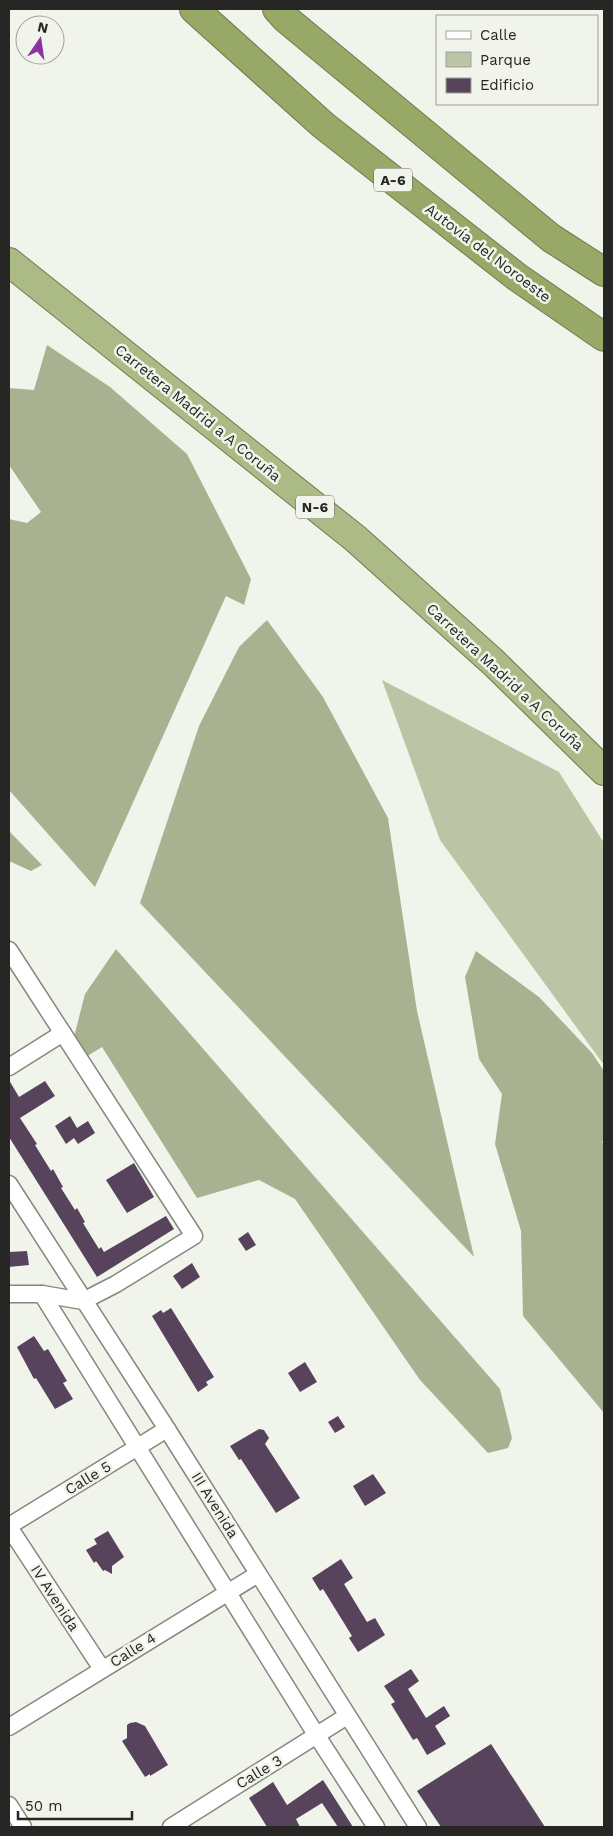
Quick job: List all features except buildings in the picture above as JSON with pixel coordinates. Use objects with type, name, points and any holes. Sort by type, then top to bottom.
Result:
[{"type":"highway","name":"Autovía del Noroeste","points":[[194,9],[323,125],[516,278],[604,337]]},
{"type":"highway","points":[[277,9],[286,19],[551,238],[604,272]]},
{"type":"highway","name":"Carretera Madrid a A Coruña","points":[[9,262],[356,539],[494,663],[604,771]]},
{"type":"street","points":[[9,950],[194,1236],[116,1284],[83,1301],[42,1294],[9,1294]]},
{"type":"street","points":[[9,1067],[62,1034]]},
{"type":"street","name":"III Avenida","points":[[9,1184],[167,1429],[418,1827]]},
{"type":"street","points":[[42,1294],[317,1736],[376,1827]]},
{"type":"street","name":"Calle 5","points":[[9,1526],[167,1429]]},
{"type":"street","name":"IV Avenida","points":[[9,1526],[102,1669]]},
{"type":"street","name":"Calle 4","points":[[9,1727],[258,1574]]},
{"type":"street","name":"Calle 3","points":[[171,1827],[347,1716]]},
{"type":"street","points":[[9,1805],[23,1827]]},
{"type":"green space","points":[[47,345],[110,387],[187,454],[251,579],[244,605],[226,596],[95,887],[9,790],[9,519],[27,523],[41,512],[9,465],[9,388],[34,390]]},
{"type":"green space","points":[[267,620],[323,697],[388,818],[417,1011],[474,1257],[140,903],[199,726],[239,647]]},
{"type":"green space","points":[[382,680],[559,772],[604,843],[604,1065],[440,840]]},
{"type":"green space","points":[[9,831],[42,865],[31,871],[9,861]]},
{"type":"green space","points":[[116,949],[500,1389],[512,1438],[508,1448],[488,1453],[420,1380],[295,1199],[259,1180],[197,1198],[102,1047],[86,1057],[74,1037],[85,994]]},
{"type":"green space","points":[[476,951],[539,997],[592,1053],[604,1071],[604,1140],[602,1142],[604,1145],[604,1413],[523,1316],[521,1231],[495,1144],[502,1094],[479,1059],[465,977]]}]
